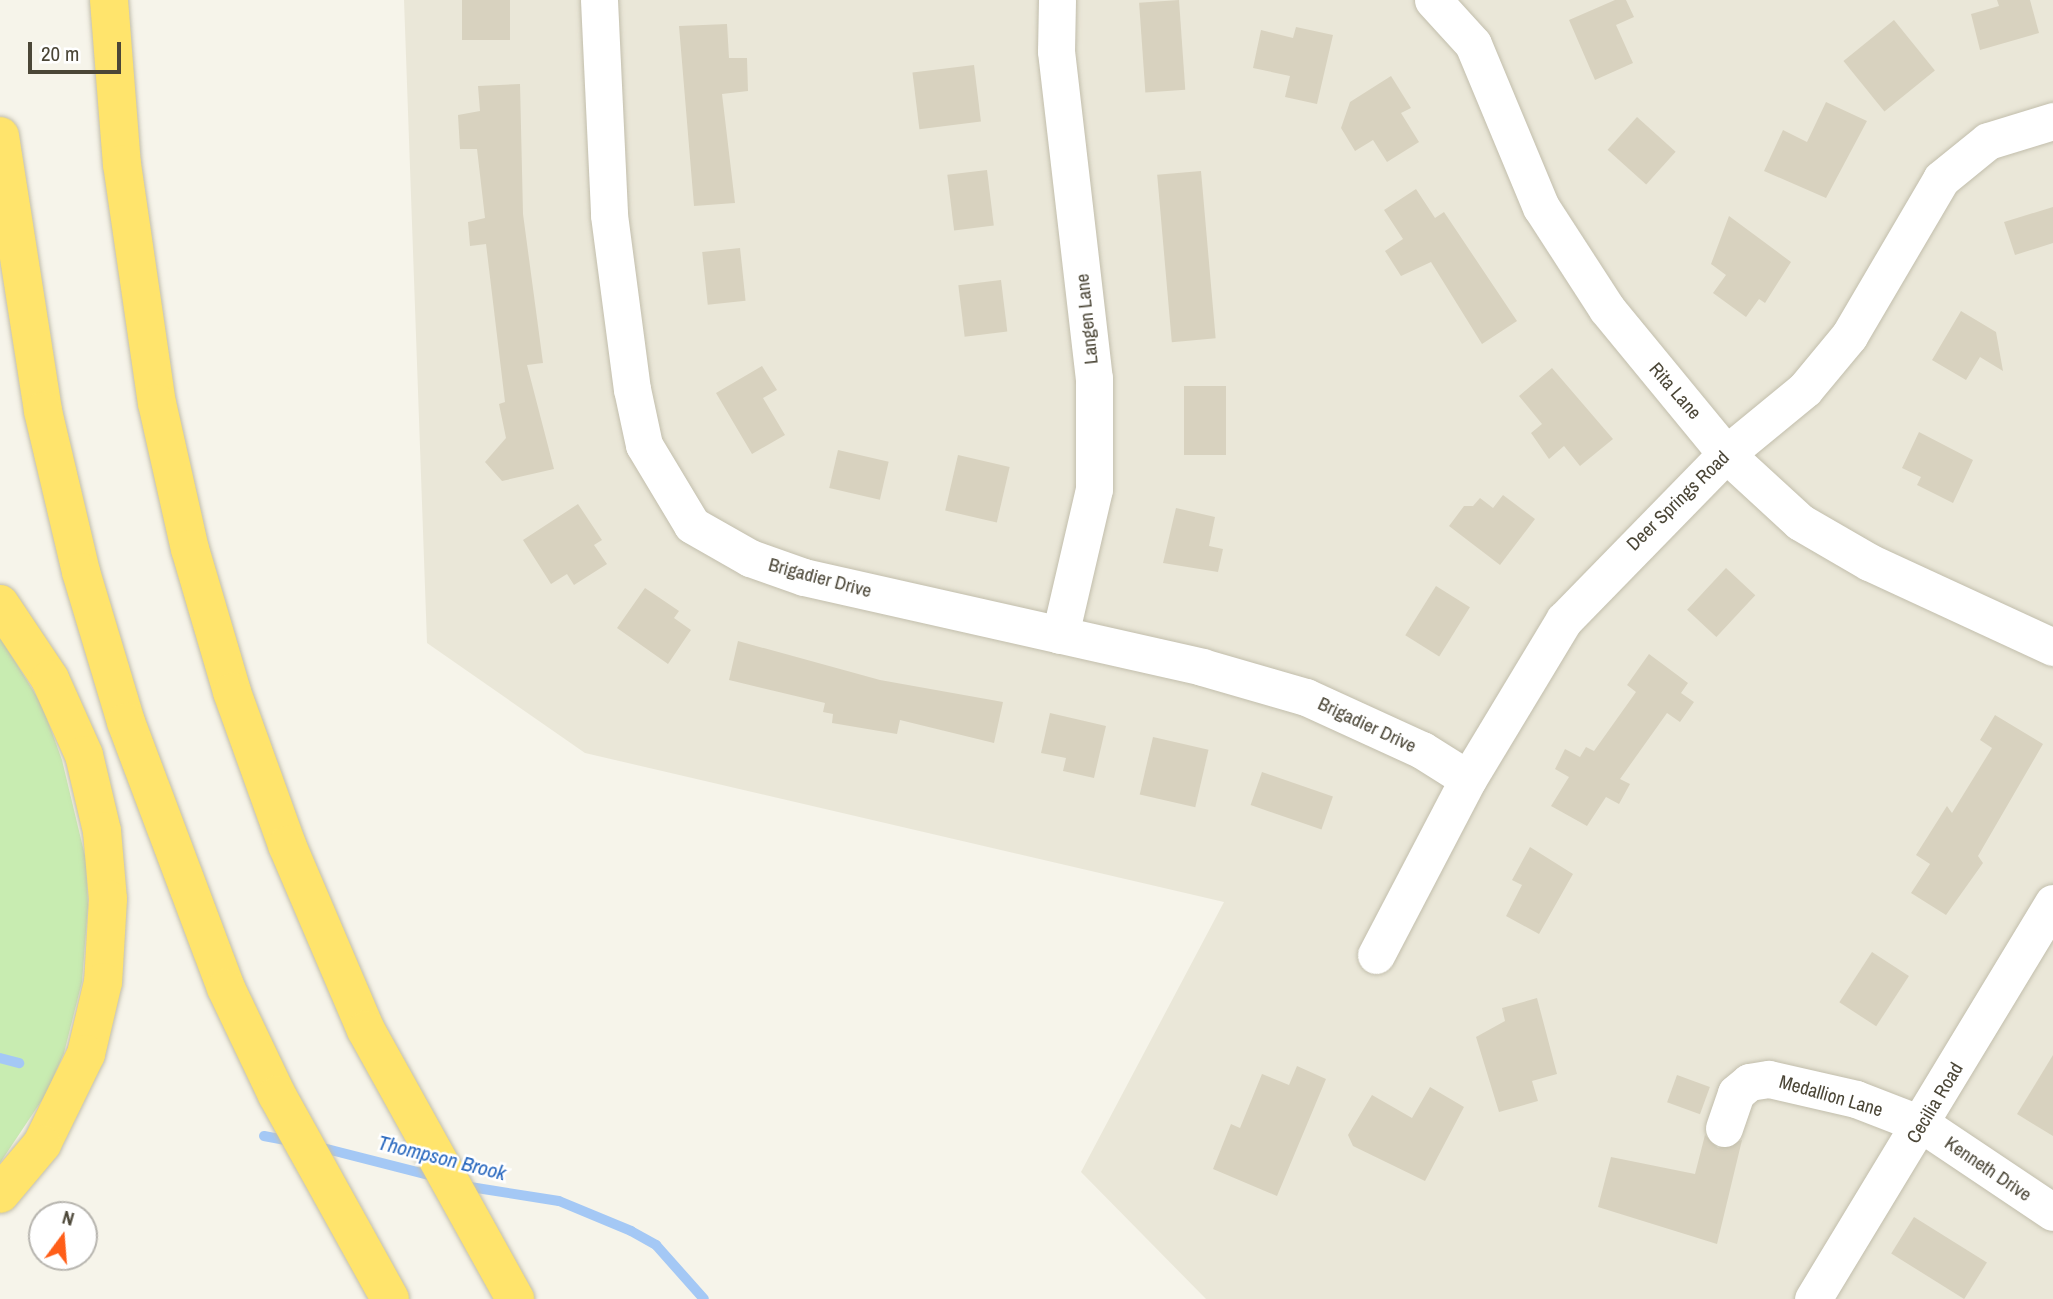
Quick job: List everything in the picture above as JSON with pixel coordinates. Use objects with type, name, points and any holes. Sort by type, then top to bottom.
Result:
[{"type":"highway","points":[[108,0],[122,164],[145,330],[190,549],[258,770],[395,1088],[511,1293]]},
{"type":"highway","points":[[0,136],[30,342],[81,572],[172,855],[249,1038],[338,1209],[390,1299]]},
{"type":"highway","points":[[0,604],[50,679],[84,755],[102,831],[108,900],[103,982],[86,1054],[42,1144],[0,1194]]},
{"type":"street","name":"Brigadier Drive","points":[[599,0],[609,215],[632,389],[644,445],[671,496],[692,525],[750,558],[804,577],[1060,635],[1306,697],[1422,750],[1468,779]]},
{"type":"street","name":"Langen Lane","points":[[1057,0],[1056,51],[1094,378],[1094,489],[1060,635]]},
{"type":"street","name":"Rita Lane","points":[[1433,0],[1473,44],[1541,207],[1607,309],[1726,454],[1800,522],[1869,562],[2053,647]]},
{"type":"street","name":"Deer Springs Road","points":[[1376,955],[1468,779],[1564,620],[1726,454],[1805,389],[1849,335],[1941,179],[1987,142],[2018,128],[2053,121]]},
{"type":"street","name":"Cecilia Road","points":[[1813,1299],[1923,1125],[2053,903]]},
{"type":"street","name":"Medallion Lane","points":[[1724,1128],[1736,1093],[1749,1082],[1769,1079],[1856,1100],[1923,1125]]},
{"type":"street","name":"Kenneth Drive","points":[[1923,1125],[2053,1212]]},
{"type":"shaded area","points":[[404,0],[2053,0],[2053,1299],[1206,1299],[1081,1172],[1224,902],[585,753],[427,643]]},
{"type":"green space","points":[[0,637],[42,705],[62,760],[86,860],[88,905],[82,982],[64,1053],[46,1094],[0,1163]]},
{"type":"building","points":[[462,0],[510,0],[510,40],[462,40]]},
{"type":"building","points":[[1179,0],[1185,90],[1145,93],[1139,3]]},
{"type":"building","points":[[1615,0],[1626,0],[1634,17],[1616,25],[1633,63],[1595,80],[1569,20]]},
{"type":"building","points":[[1997,0],[2030,0],[2039,33],[1980,50],[1971,14],[1999,6]]},
{"type":"building","points":[[1894,20],[1935,71],[1884,111],[1843,61]]},
{"type":"building","points":[[727,24],[729,58],[747,58],[748,91],[722,94],[735,203],[694,206],[679,26]]},
{"type":"building","points":[[1296,27],[1333,35],[1317,104],[1285,97],[1290,76],[1253,68],[1261,30],[1293,38]]},
{"type":"building","points":[[974,65],[981,122],[919,129],[912,73]]},
{"type":"building","points":[[1391,76],[1411,108],[1401,113],[1419,142],[1387,162],[1373,140],[1355,151],[1341,128],[1350,102]]},
{"type":"building","points":[[520,84],[523,214],[543,363],[527,365],[554,469],[502,481],[485,462],[506,438],[499,404],[505,402],[486,244],[470,246],[468,222],[485,218],[477,149],[460,149],[458,115],[480,111],[478,86]]},
{"type":"building","points":[[1826,102],[1867,121],[1826,198],[1764,171],[1783,130],[1807,142]]},
{"type":"building","points":[[1637,117],[1676,152],[1646,184],[1608,150]]},
{"type":"building","points":[[987,170],[994,226],[954,230],[947,175]]},
{"type":"building","points":[[1201,171],[1216,338],[1172,342],[1157,175]]},
{"type":"building","points":[[1416,189],[1435,218],[1444,212],[1517,321],[1482,344],[1431,262],[1401,276],[1385,251],[1403,239],[1384,210]]},
{"type":"building","points":[[2053,207],[2053,243],[2015,255],[2004,222]]},
{"type":"building","points":[[1729,216],[1791,262],[1765,303],[1759,299],[1746,317],[1713,293],[1726,275],[1711,264]]},
{"type":"building","points":[[740,248],[746,301],[708,305],[702,252]]},
{"type":"building","points":[[1001,280],[1007,332],[965,337],[958,285]]},
{"type":"building","points":[[1961,311],[1996,332],[2003,371],[1980,357],[1966,380],[1932,360]]},
{"type":"building","points":[[762,366],[777,390],[763,398],[785,435],[752,454],[716,393]]},
{"type":"building","points":[[1552,368],[1613,439],[1580,466],[1564,446],[1549,459],[1531,433],[1542,424],[1519,396]]},
{"type":"building","points":[[1184,386],[1226,386],[1226,455],[1184,455]]},
{"type":"building","points":[[1919,432],[1973,460],[1953,503],[1917,485],[1921,477],[1902,468]]},
{"type":"building","points":[[838,450],[889,462],[880,500],[829,488]]},
{"type":"building","points":[[958,455],[1010,467],[997,522],[945,511]]},
{"type":"building","points":[[1503,495],[1535,519],[1500,565],[1449,526],[1464,506],[1473,506],[1480,498],[1493,508]]},
{"type":"building","points":[[578,504],[602,540],[594,545],[607,564],[574,585],[567,574],[551,584],[523,540]]},
{"type":"building","points":[[1176,508],[1215,517],[1209,546],[1223,549],[1218,572],[1163,563]]},
{"type":"building","points":[[1726,568],[1755,595],[1716,637],[1687,610]]},
{"type":"building","points":[[1436,586],[1470,607],[1439,656],[1405,635]]},
{"type":"building","points":[[645,588],[679,611],[674,618],[691,630],[668,664],[617,628]]},
{"type":"building","points":[[738,641],[880,680],[1003,702],[994,743],[900,720],[897,734],[832,723],[833,714],[823,712],[825,703],[729,680]]},
{"type":"building","points":[[1649,654],[1688,683],[1681,693],[1694,702],[1680,722],[1667,713],[1620,779],[1630,784],[1619,804],[1606,797],[1587,826],[1551,806],[1569,777],[1555,769],[1565,749],[1580,757],[1586,747],[1594,751],[1636,692],[1627,685]]},
{"type":"building","points":[[1050,713],[1106,726],[1094,778],[1063,771],[1066,758],[1041,753]]},
{"type":"building","points":[[1995,715],[2043,744],[1978,856],[1983,863],[1946,915],[1911,893],[1930,864],[1916,855],[1947,806],[1952,813],[1992,748],[1980,740]]},
{"type":"building","points":[[1153,737],[1209,750],[1195,807],[1140,794]]},
{"type":"building","points":[[1262,772],[1333,796],[1322,830],[1251,805]]},
{"type":"building","points":[[1530,847],[1573,874],[1539,934],[1506,916],[1522,885],[1512,880]]},
{"type":"building","points":[[1872,952],[1909,976],[1876,1026],[1839,1002]]},
{"type":"building","points":[[1537,998],[1557,1074],[1532,1081],[1538,1101],[1499,1112],[1476,1037],[1505,1021],[1502,1008]]},
{"type":"building","points":[[2053,1055],[2053,1136],[2017,1114]]},
{"type":"building","points":[[1297,1066],[1326,1079],[1277,1196],[1213,1169],[1231,1124],[1240,1128],[1262,1074],[1289,1085]]},
{"type":"building","points":[[1677,1075],[1710,1087],[1700,1114],[1667,1102]]},
{"type":"building","points":[[1430,1087],[1464,1107],[1425,1181],[1353,1146],[1348,1135],[1372,1095],[1412,1118]]},
{"type":"building","points":[[1705,1135],[1718,1148],[1742,1140],[1717,1244],[1598,1207],[1611,1157],[1695,1174]]},
{"type":"building","points":[[1914,1217],[1987,1263],[1964,1299],[1891,1253]]},
{"type":"waterway","name":"Thompson Brook","points":[[0,1058],[19,1063]]},
{"type":"waterway","name":"Thompson Brook","points":[[264,1136],[290,1141]]},
{"type":"waterway","name":"Thompson Brook","points":[[319,1147],[433,1176]]},
{"type":"waterway","name":"Thompson Brook","points":[[464,1186],[559,1201],[631,1231],[656,1245],[704,1299]]}]
